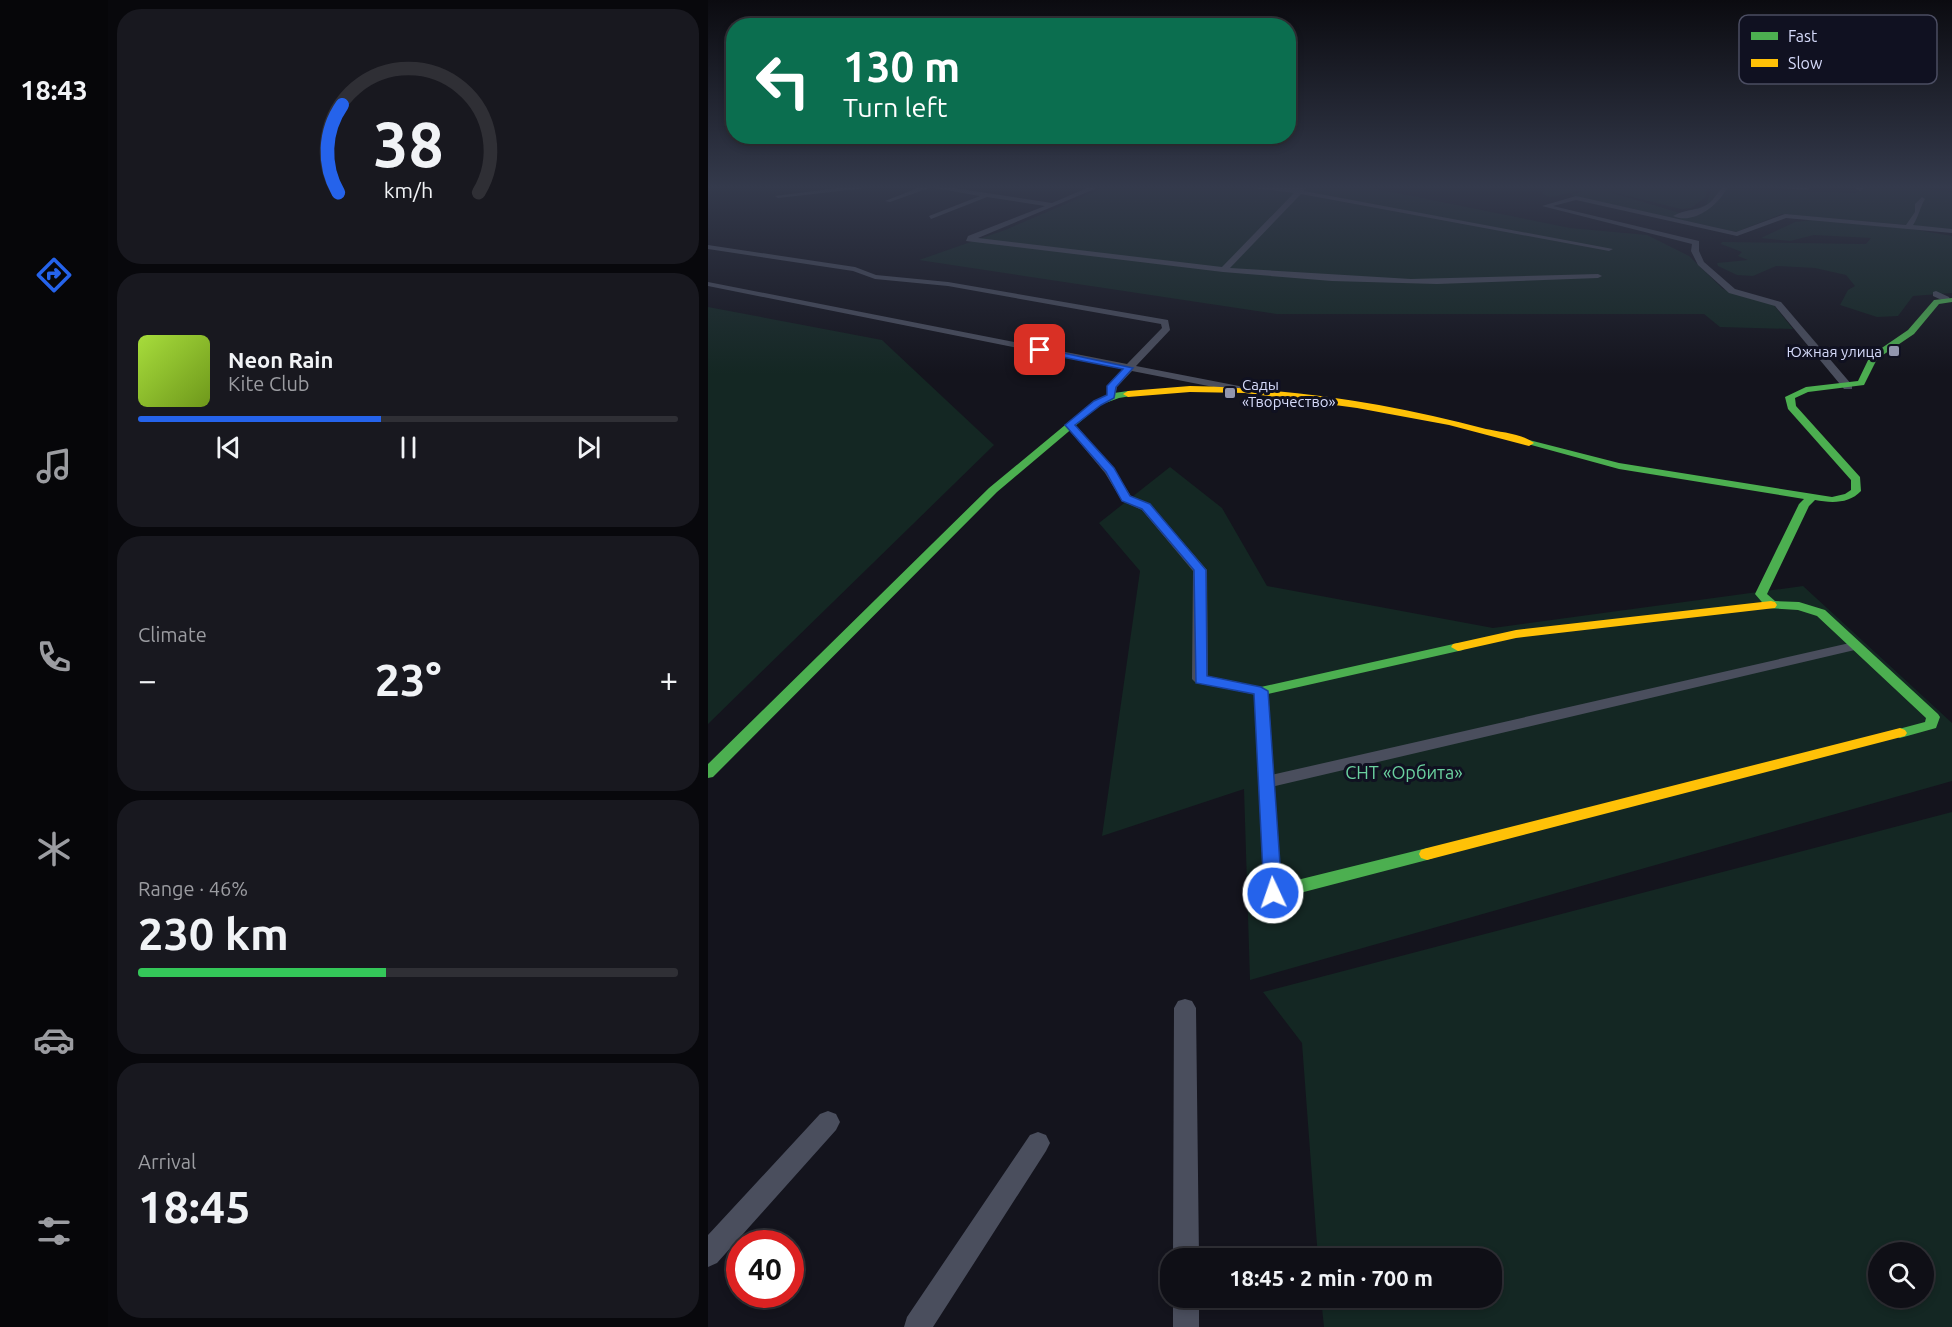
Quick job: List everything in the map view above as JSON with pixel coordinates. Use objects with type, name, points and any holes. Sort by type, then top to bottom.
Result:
[{"type":"street","points":[[727,250],[855,270],[875,277],[948,284],[1165,322],[1167,328],[1112,386],[1111,396]]},
{"type":"street","points":[[1059,250],[1223,270],[1387,281],[1598,276]]},
{"type":"street","points":[[1223,270],[1243,250]]},
{"type":"street","points":[[1695,250],[1701,263],[1732,291],[1778,304],[1848,387]]},
{"type":"street","points":[[708,284],[1245,390],[1424,416],[1619,466],[1832,500],[1849,496],[1856,491],[1856,479],[1791,407],[1789,400],[1798,392],[1848,387],[1864,380],[1872,358],[1911,332],[1937,302],[1944,298]]},
{"type":"street","points":[[708,773],[993,490],[1097,403],[1111,396],[1157,391],[1245,390]]},
{"type":"street","points":[[1070,425],[1110,471],[1126,498],[1146,507],[1200,570],[1200,680],[1261,691],[1516,634],[1771,605],[1799,606],[1821,613],[1933,717],[1931,724],[1921,729],[1273,893],[1261,691]]},
{"type":"street","points":[[1771,605],[1761,594],[1804,504],[1811,498]]},
{"type":"street","points":[[1266,782],[1854,645]]},
{"type":"street","points":[[1185,1008],[1186,1248]]},
{"type":"street","points":[[708,1254],[828,1122]]},
{"type":"street","points":[[917,1327],[1038,1143]]},
{"type":"street","points":[[1186,1308],[1186,1327]]},
{"type":"green space","points":[[948,250],[1677,250],[1689,256],[1723,289],[1773,304],[1793,329],[1720,327],[1704,314],[1277,314],[919,260]]},
{"type":"green space","points":[[1737,250],[1952,250],[1952,293],[1913,296],[1898,316],[1877,317],[1840,305],[1848,290],[1855,286],[1846,275],[1815,268],[1776,266],[1753,276],[1737,275],[1718,266],[1717,263],[1748,260],[1738,256],[1742,252]]},
{"type":"green space","points":[[708,307],[882,340],[994,445],[708,724]]},
{"type":"green space","name":"СНТ «Орбита»","points":[[1170,467],[1222,508],[1267,586],[1493,628],[1803,586],[1952,723],[1952,781],[1250,980],[1244,789],[1102,836],[1140,571],[1099,523]]},
{"type":"green space","points":[[1952,812],[1952,1327],[1324,1327],[1322,1308],[1502,1308],[1502,1248],[1317,1248],[1302,1043],[1263,992]]},
{"type":"traffic: fast","points":[[1529,443],[1619,466],[1832,500],[1849,496],[1856,491],[1856,479],[1791,407],[1790,397],[1806,390],[1861,383],[1873,358],[1911,332],[1937,302],[1952,300]]},
{"type":"traffic: fast","points":[[708,773],[993,490],[1097,403],[1117,395],[1128,394]]},
{"type":"traffic: fast","points":[[1811,498],[1804,504],[1761,594],[1771,605],[1799,606],[1821,613],[1933,717],[1931,725],[1900,733]]},
{"type":"traffic: fast","points":[[1427,854],[1273,893],[1261,691],[1458,647]]},
{"type":"traffic: slow","points":[[1128,394],[1190,389],[1245,390],[1357,405],[1450,422],[1529,443]]},
{"type":"traffic: slow","points":[[1458,647],[1516,634],[1771,605]]},
{"type":"traffic: slow","points":[[1427,854],[1900,733]]},
{"type":"place","name":"Южная улица","points":[[1894,351]]},
{"type":"place","name":"Сады «Творчество»","points":[[1230,393]]},
{"type":"route","points":[[1040,350],[1129,368],[1112,386],[1111,396],[1097,403],[1070,425],[1084,438],[1100,462],[1110,471],[1126,498],[1146,507],[1195,561],[1200,570],[1200,680],[1261,691],[1273,893]]}]
